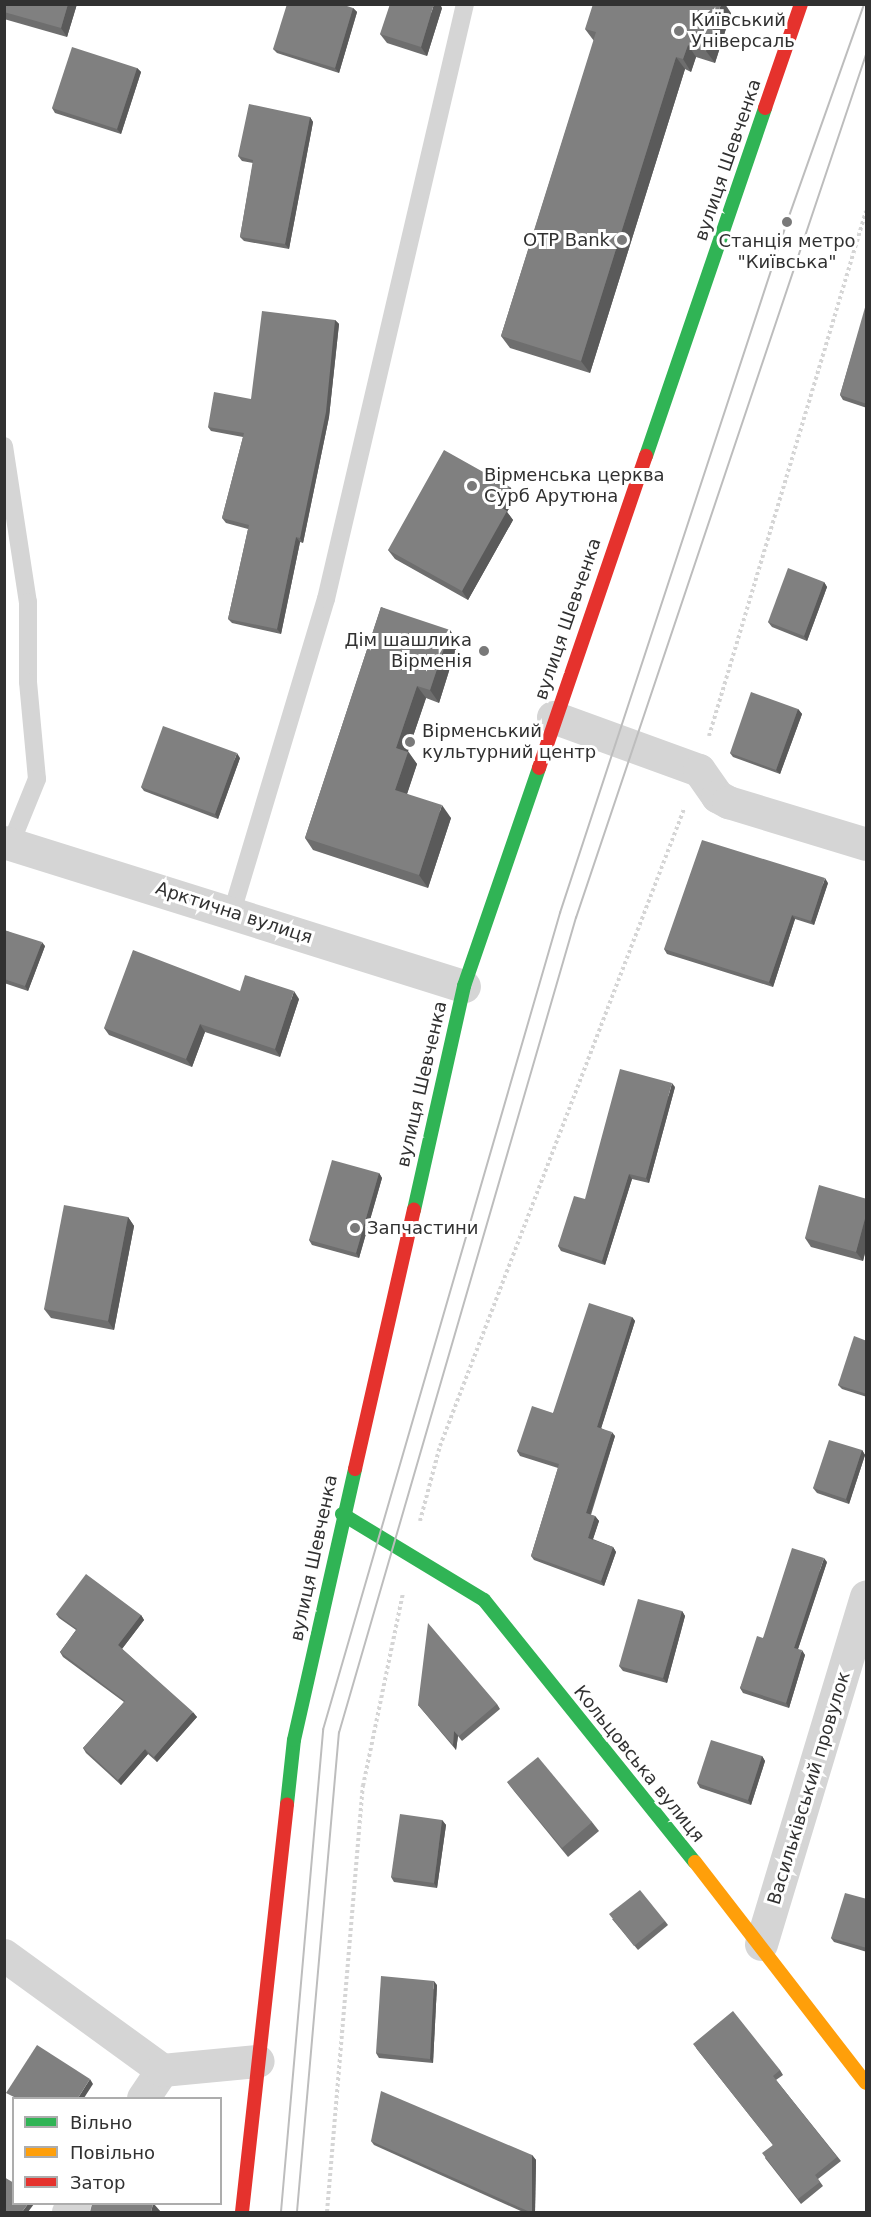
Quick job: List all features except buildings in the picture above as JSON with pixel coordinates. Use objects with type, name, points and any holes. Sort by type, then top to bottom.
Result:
[{"type":"main road","name":"вулиця Шевченка","points":[[242,2212],[294,1740],[342,1514],[464,986],[553,717],[801,4]]},
{"type":"main road","name":"Кольцовська вулиця","points":[[342,1514],[483,1600],[761,1944],[867,2083]]},
{"type":"street","points":[[553,717],[699,770],[717,796],[728,802],[867,844]]},
{"type":"street","name":"Арктична вулиця","points":[[8,843],[464,986]]},
{"type":"street","name":"Васильківський провулок","points":[[761,1944],[867,1598]]},
{"type":"street","points":[[4,1955],[162,2070],[258,2061]]},
{"type":"street","points":[[144,2097],[162,2070]]},
{"type":"lane","points":[[232,912],[326,599],[465,4]]},
{"type":"lane","points":[[4,446],[28,602],[28,682],[37,779],[8,843]]},
{"type":"path","points":[[327,2212],[363,1786],[410,1555],[440,1446],[699,770],[867,211]]},
{"type":"tram line","points":[[281,2212],[323,1730],[560,913],[787,222],[864,4]]},
{"type":"tram line","points":[[297,2212],[339,1733],[576,918],[866,55]]},
{"type":"traffic: fast","points":[[646,456],[765,108]]},
{"type":"traffic: fast","points":[[414,1210],[464,986],[539,768]]},
{"type":"traffic: fast","points":[[287,1804],[294,1740],[355,1469]]},
{"type":"traffic: fast","points":[[342,1514],[484,1600],[695,1862]]},
{"type":"traffic: slow","points":[[695,1862],[866,2083]]},
{"type":"traffic: jam","points":[[765,108],[801,4]]},
{"type":"traffic: jam","points":[[539,768],[646,456]]},
{"type":"traffic: jam","points":[[355,1469],[414,1210]]},
{"type":"traffic: jam","points":[[242,2212],[287,1804]]},
{"type":"place","name":"Київський Універсаль","points":[[679,31]]},
{"type":"place","name":"Станція метро \"Київська\"","points":[[787,222]]},
{"type":"place","name":"OTP Bank","points":[[622,240]]},
{"type":"place","name":"Вірменська церква Сурб Арутюна","points":[[472,486]]},
{"type":"place","name":"Дім шашлика Вірменія","points":[[484,651]]},
{"type":"place","name":"Вірменський культурний центр","points":[[410,742]]},
{"type":"place","name":"Запчастини","points":[[355,1228]]}]
